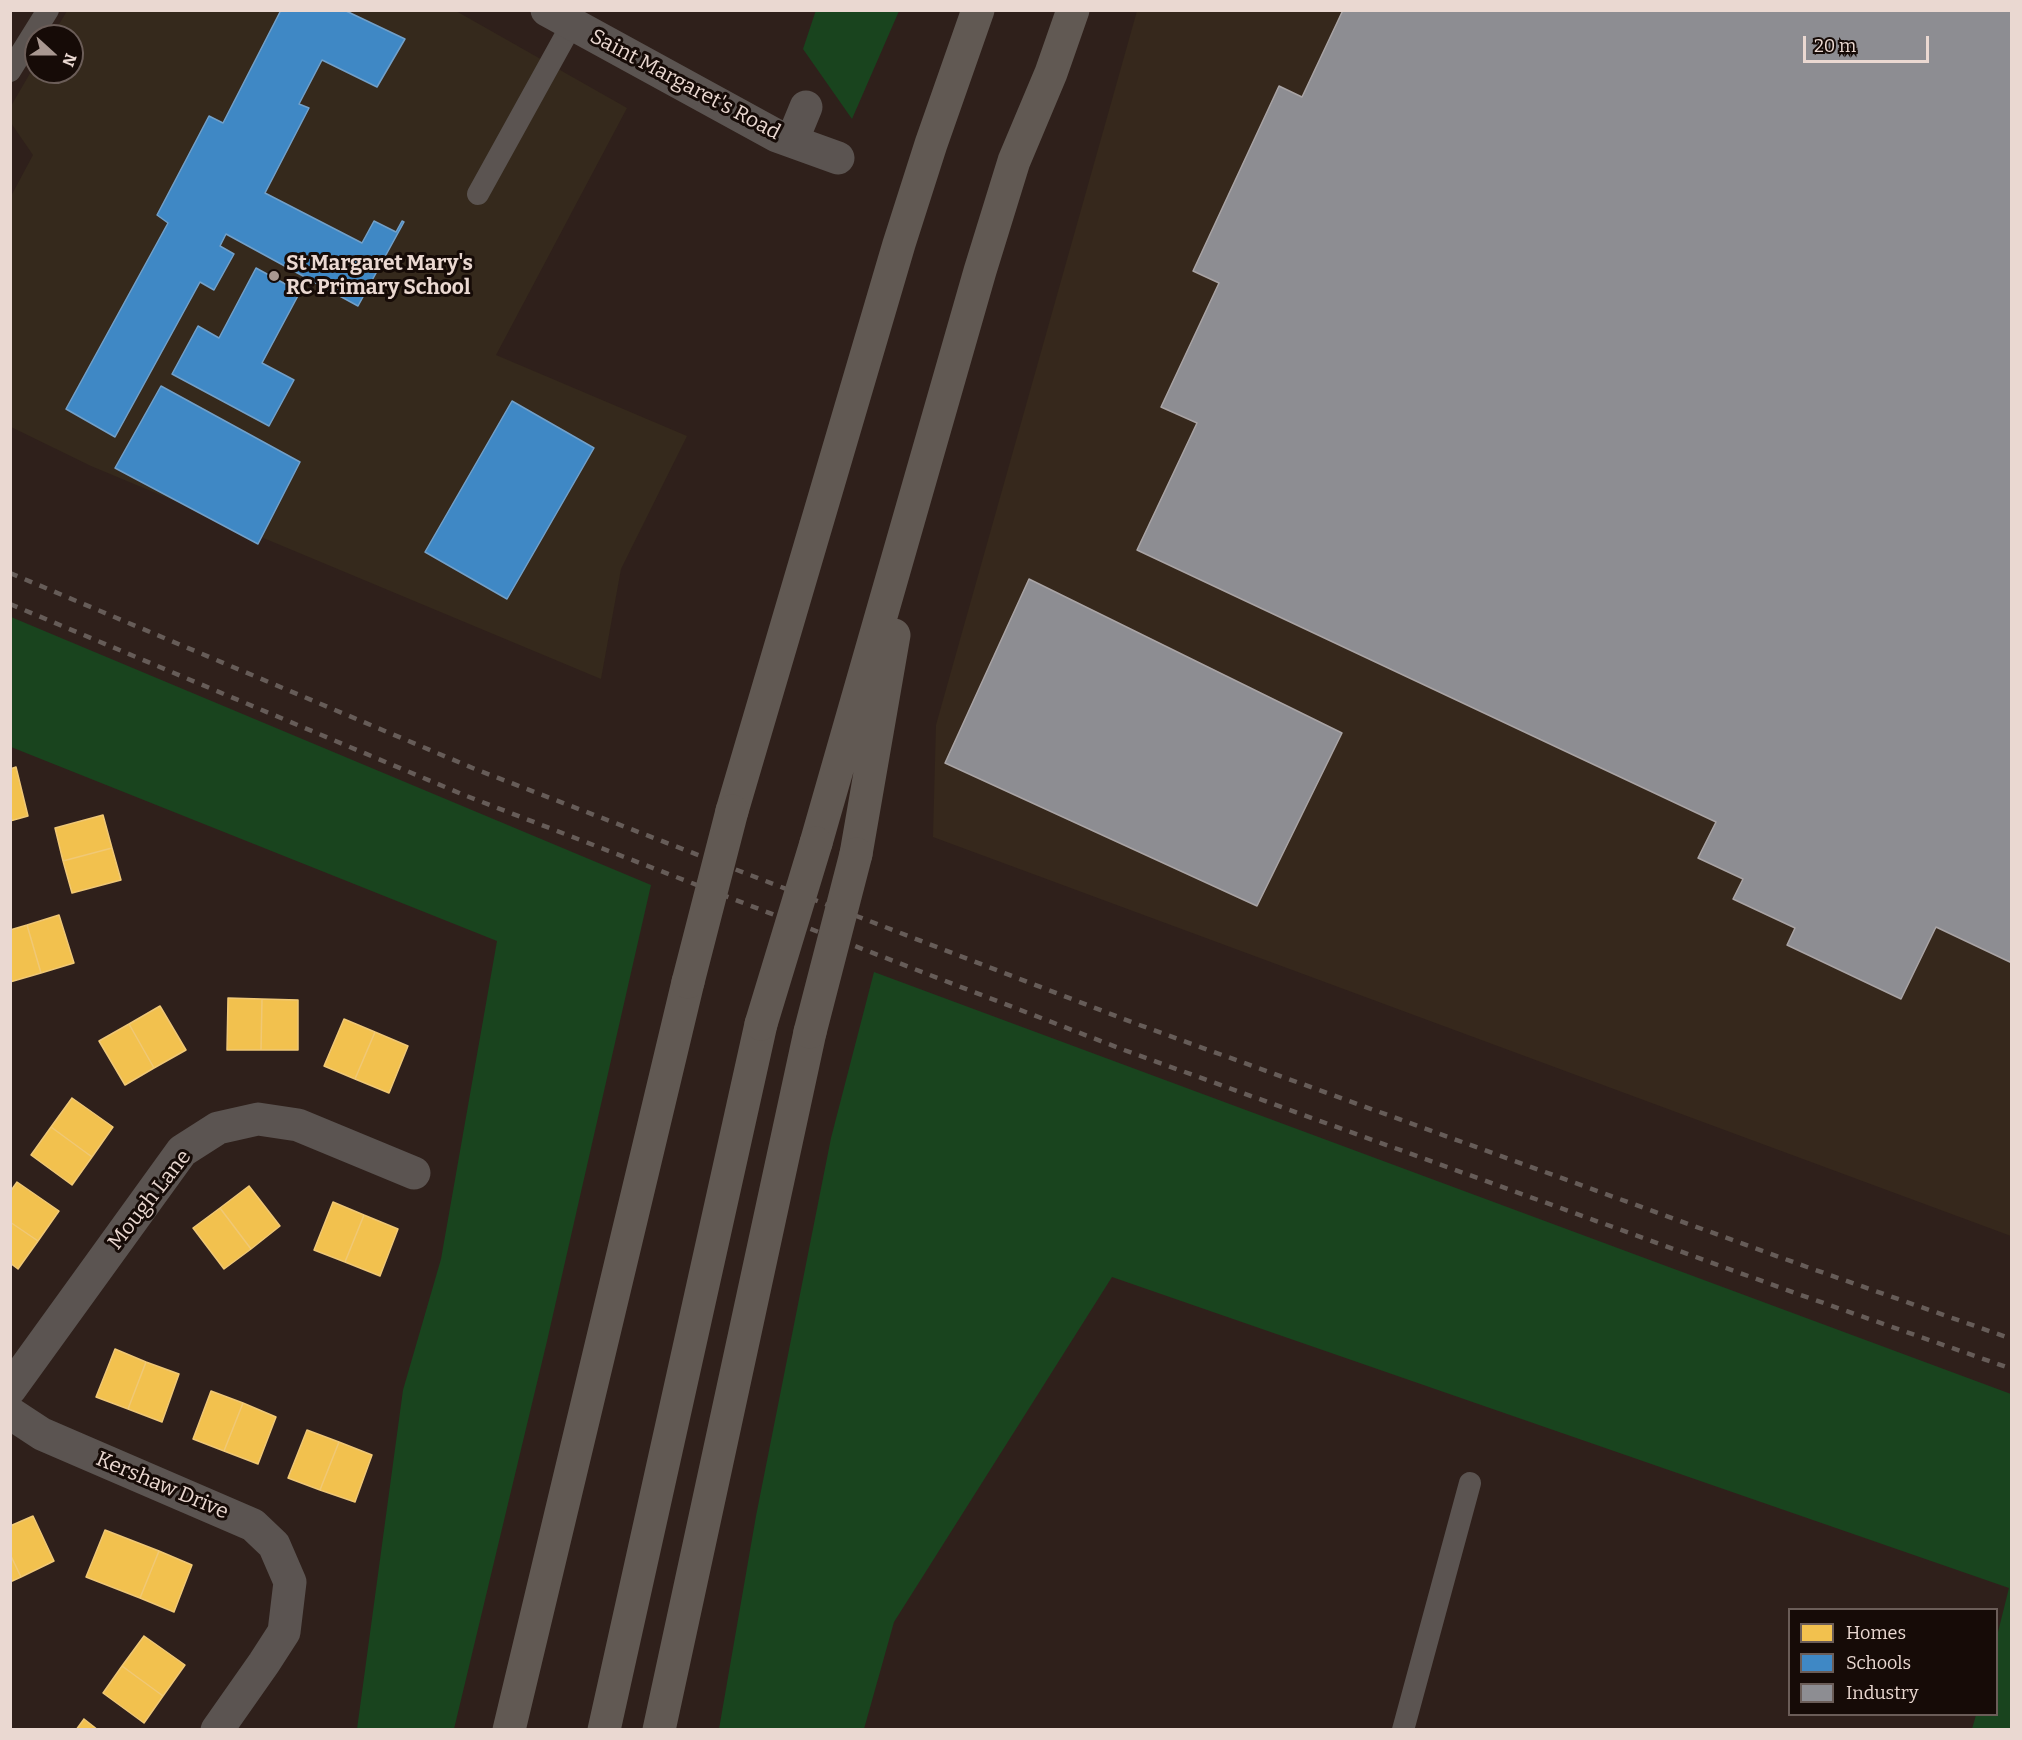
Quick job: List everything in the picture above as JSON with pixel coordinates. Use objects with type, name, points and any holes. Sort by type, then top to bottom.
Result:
[{"type":"highway","points":[[509,1730],[688,982],[732,811],[899,244],[978,10]]},
{"type":"highway","points":[[604,1730],[761,1024],[816,843],[980,271],[1014,161],[1051,73],[1073,10]]},
{"type":"highway","points":[[659,1730],[810,1032],[856,854],[924,462]]},
{"type":"street","name":"Saint Margaret's Road","points":[[560,17],[777,136],[837,158]]},
{"type":"street","name":"Saint Margaret's Road","points":[[792,141],[806,107]]},
{"type":"street","name":"Mough Lane","points":[[10,1389],[182,1152],[218,1128],[258,1119],[298,1125],[414,1173]]},
{"type":"street","name":"Kershaw Drive","points":[[10,1413],[42,1434],[253,1525],[274,1545],[290,1582],[284,1632],[217,1730]]},
{"type":"lane","points":[[10,71],[48,10]]},
{"type":"lane","points":[[478,194],[560,17]]},
{"type":"lane","points":[[1403,1730],[1470,1483]]},
{"type":"shaded area","name":"St Margaret Mary's RC Primary School","points":[[67,11],[456,11],[627,108],[496,355],[687,436],[621,569],[601,679],[91,466],[11,427],[10,198],[33,155],[11,123],[11,106],[24,84],[84,84],[84,24],[59,24]]},
{"type":"shaded area","points":[[1137,11],[2011,11],[2011,1236],[933,837],[936,725]]},
{"type":"green space","points":[[816,10],[899,11],[852,119],[803,49]]},
{"type":"green space","points":[[11,617],[651,885],[547,1341],[454,1729],[357,1729],[403,1390],[441,1259],[497,941],[11,747]]},
{"type":"green space","points":[[874,972],[2011,1394],[2011,1726],[2009,1729],[1972,1729],[1976,1716],[1998,1716],[1998,1632],[2009,1588],[1112,1277],[894,1622],[864,1729],[719,1729],[756,1516],[831,1138]]},
{"type":"building: Homes","points":[[16,767],[28,816],[10,821],[10,769]]},
{"type":"building: Homes","points":[[103,815],[112,848],[63,861],[55,828]]},
{"type":"building: Homes","points":[[112,848],[121,880],[72,893],[63,861]]},
{"type":"building: Homes","points":[[59,915],[74,963],[41,973],[27,925]]},
{"type":"building: Homes","points":[[27,925],[41,973],[10,982],[10,930]]},
{"type":"building: Homes","points":[[228,998],[262,999],[261,1050],[227,1050]]},
{"type":"building: Homes","points":[[262,999],[298,1000],[298,1050],[261,1050]]},
{"type":"building: Homes","points":[[160,1006],[186,1050],[154,1068],[129,1024]]},
{"type":"building: Homes","points":[[344,1019],[375,1032],[355,1079],[324,1066]]},
{"type":"building: Homes","points":[[129,1024],[154,1068],[125,1085],[99,1041]]},
{"type":"building: Homes","points":[[375,1032],[408,1046],[389,1093],[355,1079]]},
{"type":"building: Homes","points":[[72,1098],[113,1127],[92,1157],[51,1127]]},
{"type":"building: Homes","points":[[51,1127],[92,1157],[72,1185],[31,1155]]},
{"type":"building: Homes","points":[[17,1182],[59,1211],[38,1241],[10,1222],[10,1192]]},
{"type":"building: Homes","points":[[249,1186],[280,1226],[251,1249],[220,1208]]},
{"type":"building: Homes","points":[[333,1202],[364,1215],[345,1262],[314,1250]]},
{"type":"building: Homes","points":[[220,1208],[251,1249],[224,1269],[193,1228]]},
{"type":"building: Homes","points":[[364,1215],[398,1229],[380,1276],[345,1262]]},
{"type":"building: Homes","points":[[10,1222],[38,1241],[18,1269],[10,1263]]},
{"type":"building: Homes","points":[[115,1349],[146,1362],[128,1409],[96,1397]]},
{"type":"building: Homes","points":[[146,1362],[179,1374],[162,1422],[128,1409]]},
{"type":"building: Homes","points":[[211,1391],[243,1403],[224,1451],[193,1439]]},
{"type":"building: Homes","points":[[243,1403],[276,1417],[258,1464],[224,1451]]},
{"type":"building: Homes","points":[[307,1430],[339,1442],[320,1490],[288,1478]]},
{"type":"building: Homes","points":[[339,1442],[372,1455],[355,1502],[320,1490]]},
{"type":"building: Homes","points":[[33,1516],[54,1561],[21,1577],[10,1554],[10,1526]]},
{"type":"building: Homes","points":[[105,1530],[159,1551],[140,1598],[86,1577]]},
{"type":"building: Homes","points":[[159,1551],[192,1565],[174,1612],[140,1598]]},
{"type":"building: Homes","points":[[10,1554],[21,1577],[10,1582]]},
{"type":"building: Homes","points":[[144,1636],[185,1665],[163,1696],[122,1666]]},
{"type":"building: Homes","points":[[122,1666],[163,1696],[144,1723],[103,1693]]},
{"type":"building: Homes","points":[[84,1719],[98,1730],[76,1730]]},
{"type":"building: Schools","points":[[281,10],[344,10],[405,39],[377,87],[322,60],[299,104],[309,108],[265,193],[362,243],[374,221],[396,232],[402,221],[404,222],[358,306],[226,234],[220,246],[234,254],[214,290],[200,282],[115,437],[66,409],[168,223],[157,215],[209,116],[223,123]]},
{"type":"building: Schools","points":[[256,268],[300,292],[262,363],[294,380],[269,426],[172,374],[198,326],[219,338]]},
{"type":"building: Schools","points":[[161,386],[300,462],[258,544],[115,468]]},
{"type":"building: Schools","points":[[512,401],[594,448],[507,599],[425,552]]},
{"type":"building: Industry","points":[[1343,10],[2012,10],[2012,963],[1936,927],[1901,999],[1787,945],[1795,928],[1733,899],[1743,879],[1698,858],[1716,822],[1137,550],[1197,423],[1161,407],[1219,283],[1193,271],[1279,86],[1302,97]]},
{"type":"building: Industry","points":[[1029,579],[1342,733],[1257,906],[945,763]]},
{"type":"railway","points":[[10,573],[475,769],[1134,1023],[2012,1339]]},
{"type":"railway","points":[[10,604],[464,795],[1124,1050],[2012,1369]]},
{"type":"place","name":"St Margaret Mary's RC Primary School","points":[[274,276]]}]
